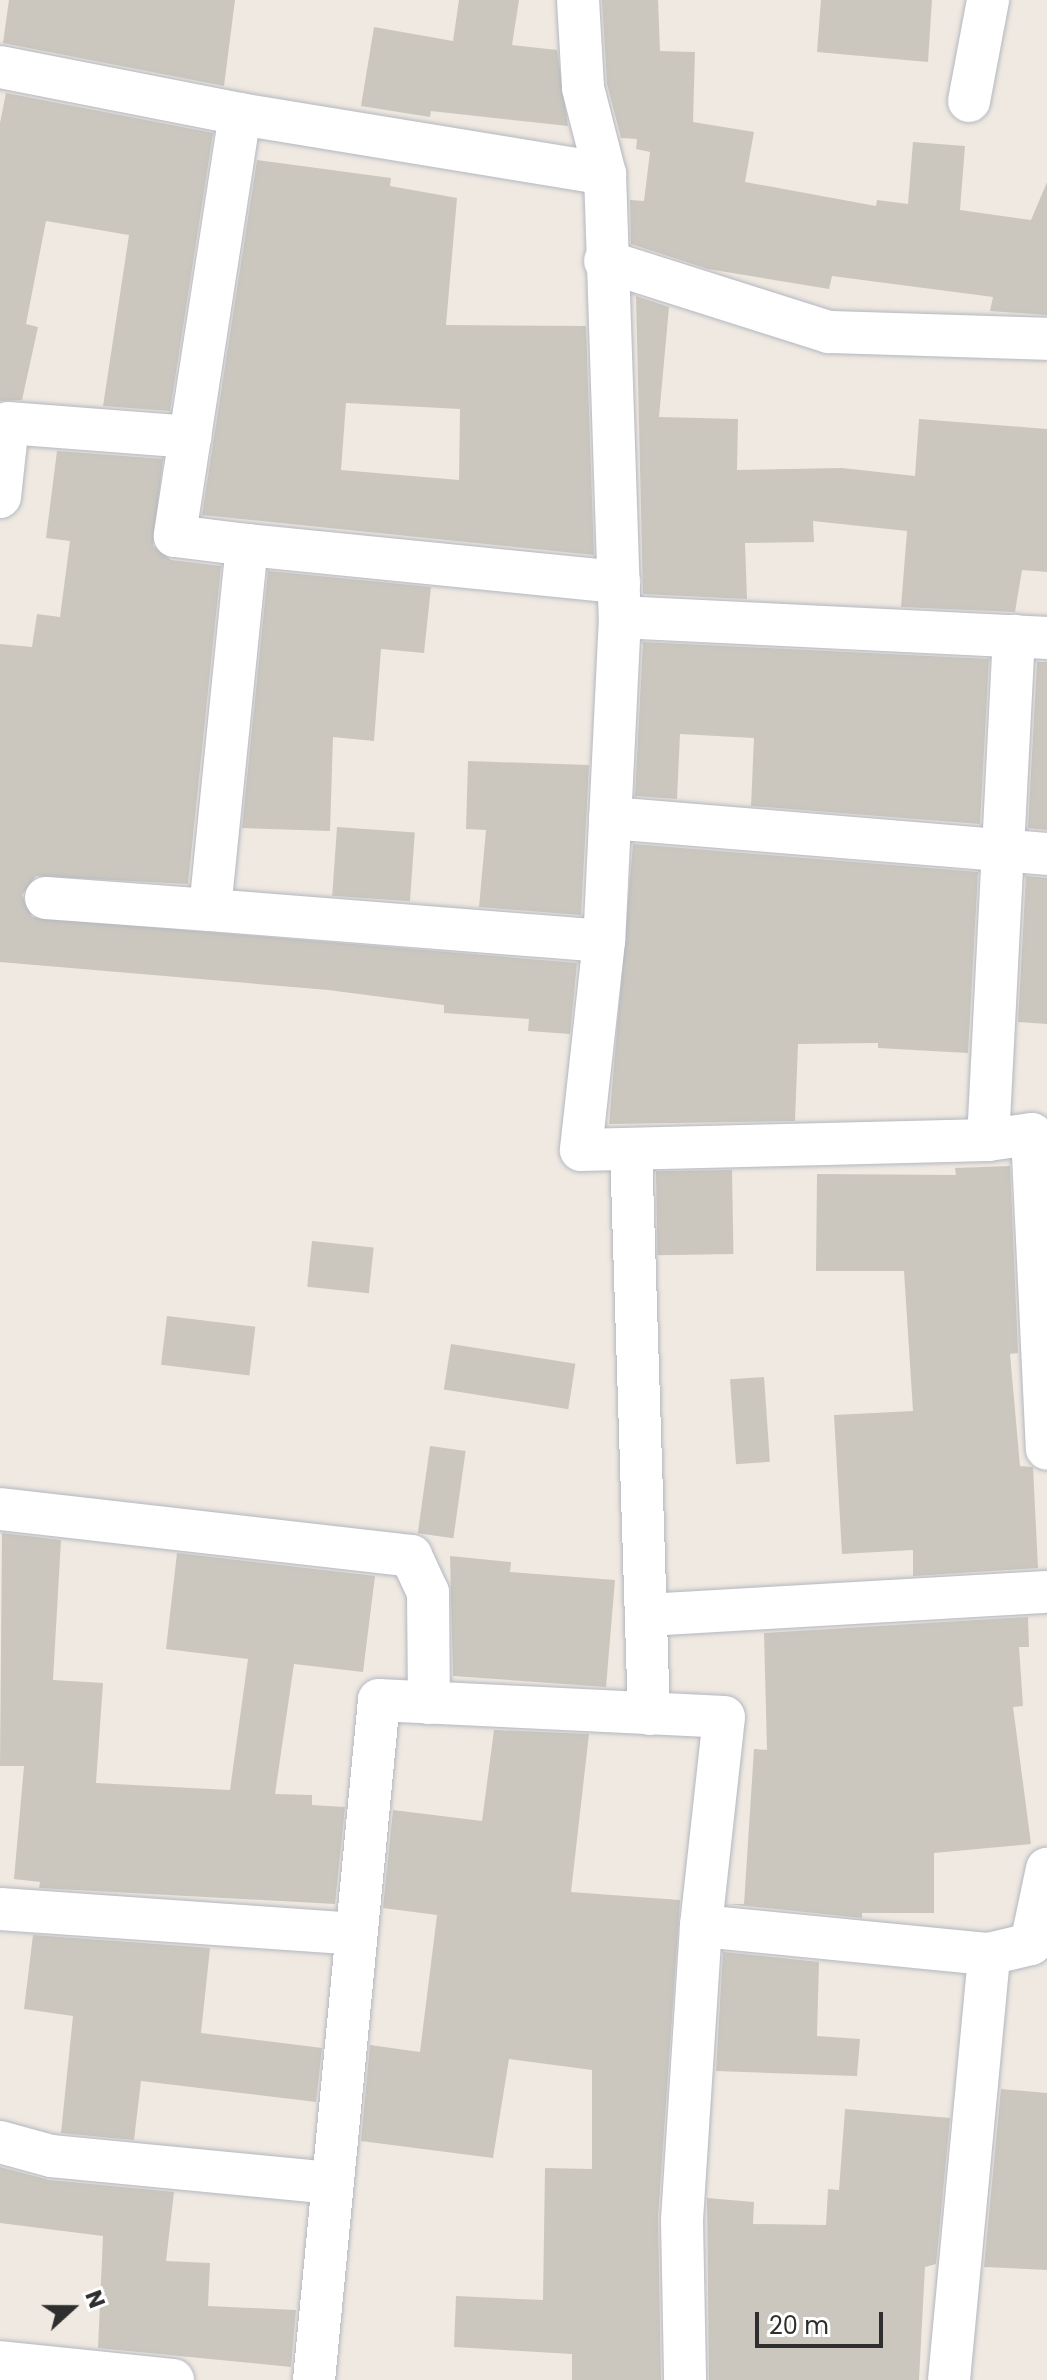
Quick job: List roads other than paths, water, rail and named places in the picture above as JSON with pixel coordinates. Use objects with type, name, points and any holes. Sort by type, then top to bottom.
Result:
[{"type":"street","points":[[578,0],[583,88],[605,174],[605,261],[620,600],[604,941],[581,1150],[988,1140],[1032,1134],[1047,1449]]},
{"type":"street","points":[[969,101],[988,0]]},
{"type":"street","points":[[0,67],[240,114],[605,174]]},
{"type":"street","points":[[240,114],[175,536],[620,600],[1030,637],[1003,852],[988,1140]]},
{"type":"street","points":[[605,261],[829,332],[1047,339]]},
{"type":"street","points":[[0,497],[8,423],[190,437]]},
{"type":"street","points":[[210,910],[247,545]]},
{"type":"street","points":[[610,818],[1047,854]]},
{"type":"street","points":[[46,898],[604,941]]},
{"type":"street","points":[[631,1149],[649,1714]]},
{"type":"street","points":[[0,1509],[411,1556],[428,1592],[429,1703]]},
{"type":"street","points":[[646,1615],[1047,1592]]},
{"type":"street","points":[[314,2380],[379,1700],[724,1717],[701,1926],[682,2220],[685,2380]]},
{"type":"street","points":[[701,1926],[989,1954],[1039,1943],[1047,1869]]},
{"type":"street","points":[[0,1909],[356,1934]]},
{"type":"street","points":[[949,2380],[989,1954]]},
{"type":"street","points":[[0,2142],[51,2156],[333,2183]]},
{"type":"street","points":[[0,2362],[173,2380]]}]
